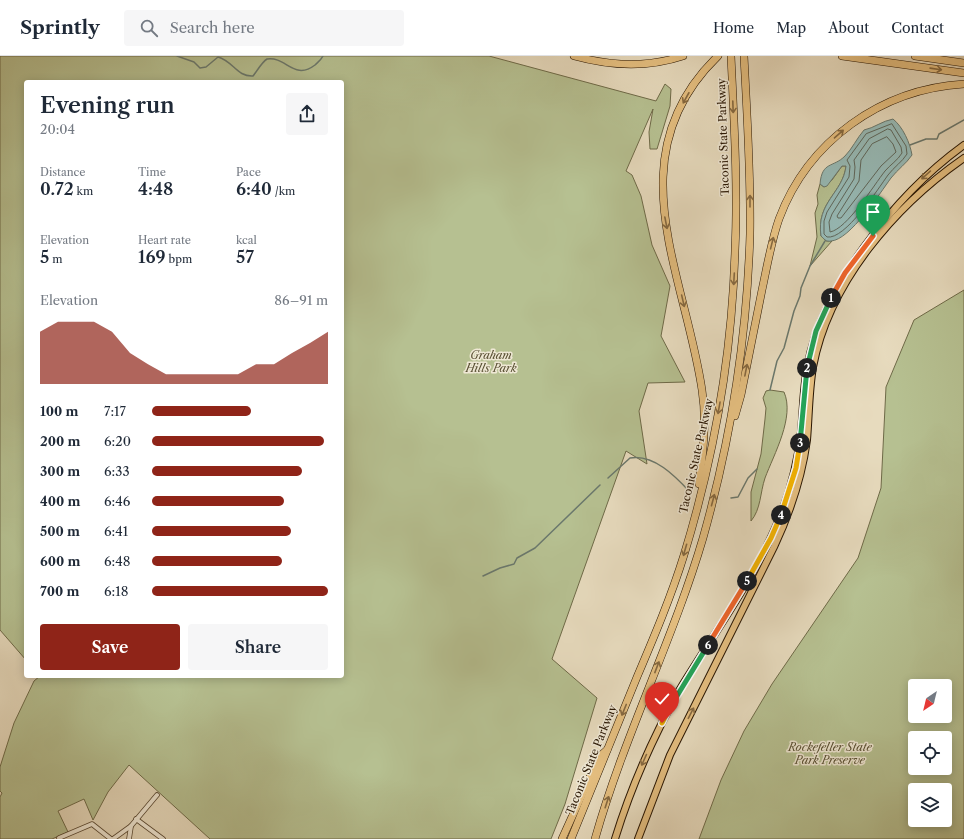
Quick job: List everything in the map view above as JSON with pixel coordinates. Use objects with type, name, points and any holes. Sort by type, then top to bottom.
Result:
[{"type":"highway","points":[[574,56],[604,63],[623,64],[652,63],[683,56]]},
{"type":"highway","points":[[696,512],[704,445],[704,404],[697,363],[665,221],[662,177],[666,150],[677,116],[695,84],[718,56]]},
{"type":"highway","name":"Taconic State Parkway","points":[[571,839],[675,582],[696,512],[718,414],[726,360],[733,294],[736,197],[731,56]]},
{"type":"highway","points":[[595,839],[616,773],[693,568],[716,491],[728,435],[741,355],[748,270],[750,191],[744,56]]},
{"type":"highway","points":[[842,56],[964,73]]},
{"type":"highway","points":[[915,56],[964,63]]},
{"type":"highway","points":[[728,435],[741,394],[775,232],[790,195],[803,173],[834,138],[856,120],[873,110],[917,92],[964,84]]},
{"type":"highway","points":[[562,839],[599,757],[608,748]]},
{"type":"main road","points":[[615,839],[633,787],[662,723],[683,685],[759,561],[779,521],[791,486],[799,449],[809,358],[816,331],[828,302],[848,270],[895,206],[927,173],[964,145]]},
{"type":"main road","points":[[638,839],[670,755],[774,547],[789,512],[804,458],[814,362],[822,334],[833,307],[854,271],[891,222],[926,187],[964,158]]},
{"type":"street","points":[[59,838],[92,824],[112,839],[131,826],[157,795]]},
{"type":"street","points":[[136,819],[163,839]]},
{"type":"street","points":[[129,839],[131,826]]},
{"type":"green space","name":"Graham Hills Park","points":[[0,56],[489,56],[656,101],[665,84],[671,89],[670,106],[657,149],[650,149],[649,132],[653,109],[626,171],[632,175],[641,196],[652,245],[670,286],[661,336],[685,382],[648,383],[639,411],[647,464],[626,451],[552,659],[597,698],[565,804],[551,839],[210,839],[129,765],[108,792],[93,820],[84,799],[58,811],[68,832],[52,839],[0,839],[0,797],[2,793],[0,791],[0,767],[14,723],[34,681],[38,678],[344,678],[344,80],[24,80],[24,658],[0,630]]},
{"type":"green space","points":[[842,166],[846,166],[844,175],[822,215],[821,236],[826,241],[832,241],[810,266],[817,237],[815,213],[818,204],[817,195],[820,184],[824,187],[832,180]]},
{"type":"green space","name":"Rockefeller State Park Preserve","points":[[964,290],[964,839],[699,839],[721,780],[744,731],[772,684],[858,558],[881,488],[886,387],[914,320]]},
{"type":"green space","points":[[770,390],[784,392],[787,402],[787,413],[778,447],[763,484],[757,511],[751,521],[751,492],[761,454],[765,419],[766,408],[763,398],[766,391]]},
{"type":"water","points":[[893,119],[897,122],[906,136],[912,155],[891,178],[864,215],[847,233],[839,239],[829,241],[825,240],[821,236],[822,215],[840,184],[846,166],[842,166],[827,186],[824,187],[820,184],[823,172],[826,168],[841,160],[845,156],[864,130]]},
{"type":"waterway","points":[[177,56],[194,62],[200,68],[206,67],[218,57],[248,76],[253,76],[261,64],[267,59],[274,59],[290,67],[301,70],[308,69],[315,65],[323,56]]},
{"type":"waterway","points":[[910,145],[926,139],[937,139],[939,134],[964,120]]},
{"type":"waterway","points":[[770,390],[777,361],[784,348],[794,311],[800,296],[801,288],[810,266],[825,241]]},
{"type":"waterway","points":[[608,478],[630,458],[647,459],[671,473],[690,492]]},
{"type":"waterway","points":[[731,498],[738,497],[748,478],[757,469]]},
{"type":"waterway","points":[[483,576],[500,568],[514,564],[517,558],[535,548],[600,485]]},
{"type":"route","points":[[662,723],[690,674],[744,587],[779,521],[796,468],[806,377],[813,340],[826,306],[835,289],[850,266],[873,236]]}]
